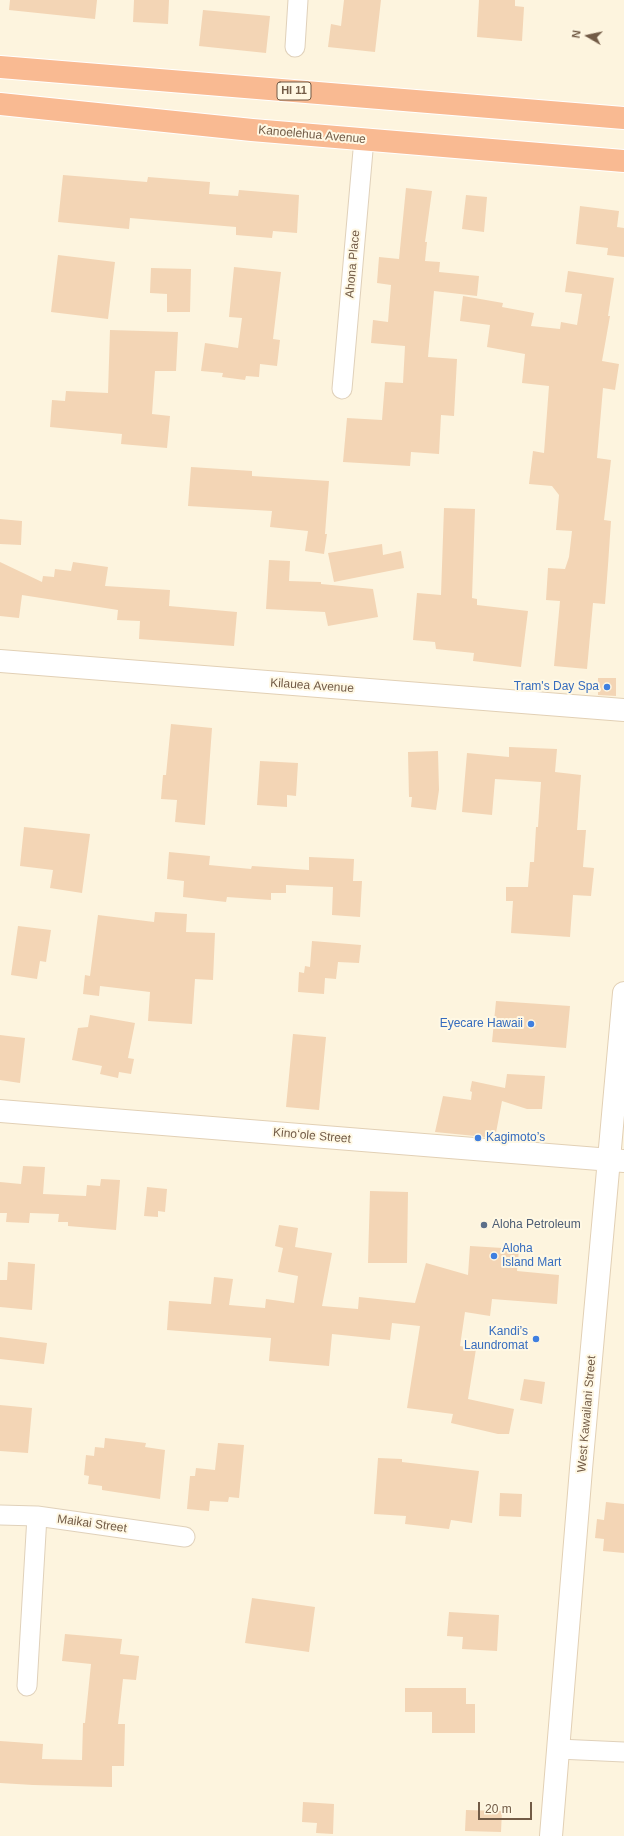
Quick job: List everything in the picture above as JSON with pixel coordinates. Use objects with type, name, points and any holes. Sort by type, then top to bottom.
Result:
[{"type":"highway","name":"HI 11","points":[[0,67],[624,118]]},
{"type":"highway","name":"Kanoelehua Avenue","points":[[0,104],[364,139],[624,160]]},
{"type":"street","points":[[295,47],[298,0]]},
{"type":"street","name":"Ahona Place","points":[[342,389],[364,139]]},
{"type":"street","name":"Kilauea Avenue","points":[[0,661],[624,710]]},
{"type":"street","name":"West Kawailani Street","points":[[551,1836],[581,1476],[617,1160],[624,993]]},
{"type":"street","name":"Kinoʻole Street","points":[[0,1111],[617,1160]]},
{"type":"street","name":"Maikai Street","points":[[0,1515],[37,1516],[185,1537]]},
{"type":"street","points":[[26,1686],[37,1516]]},
{"type":"street","points":[[558,1749],[624,1752]]},
{"type":"building","points":[[10,0],[97,0],[95,19],[9,10]]},
{"type":"building","points":[[134,0],[169,0],[168,24],[133,22]]},
{"type":"building","points":[[344,0],[381,0],[375,52],[328,47],[331,24],[341,26]]},
{"type":"building","points":[[479,0],[515,0],[515,6],[524,7],[522,41],[477,37]]},
{"type":"building","points":[[203,10],[270,16],[266,53],[199,46]]},
{"type":"building","points":[[63,175],[147,182],[148,177],[210,182],[209,194],[238,196],[239,190],[299,195],[297,233],[273,231],[272,238],[236,235],[236,227],[130,218],[129,229],[58,222]]},
{"type":"building","points":[[406,188],[432,191],[425,242],[427,242],[425,261],[440,262],[439,272],[479,276],[477,296],[434,291],[428,357],[457,359],[454,416],[441,415],[439,454],[411,452],[410,466],[343,462],[347,418],[382,420],[385,382],[403,383],[405,346],[371,343],[373,320],[388,322],[391,285],[377,283],[379,257],[399,259]]},
{"type":"building","points":[[466,195],[487,197],[484,232],[462,229]]},
{"type":"building","points":[[580,206],[619,211],[617,227],[624,228],[624,257],[607,255],[608,248],[576,244]]},
{"type":"building","points":[[58,255],[115,262],[108,319],[51,312]]},
{"type":"building","points":[[234,267],[281,272],[273,339],[280,340],[277,366],[260,364],[259,377],[246,376],[245,380],[222,377],[223,373],[201,371],[205,343],[238,348],[242,318],[229,317]]},
{"type":"building","points":[[151,268],[191,269],[190,312],[167,312],[167,294],[150,293]]},
{"type":"building","points":[[568,271],[614,278],[608,316],[610,316],[602,361],[619,364],[615,390],[603,388],[597,458],[611,460],[604,520],[611,521],[605,604],[593,603],[587,669],[554,666],[560,601],[546,600],[548,568],[565,569],[569,557],[572,531],[556,530],[559,495],[552,486],[529,484],[533,451],[544,453],[549,386],[522,383],[525,354],[487,347],[490,325],[460,321],[463,296],[503,303],[502,307],[534,313],[531,326],[560,329],[561,322],[577,325],[582,294],[565,292]]},
{"type":"building","points":[[110,330],[178,332],[176,371],[155,371],[152,414],[170,416],[167,448],[121,444],[122,434],[50,427],[52,400],[65,401],[66,391],[108,393]]},
{"type":"building","points":[[191,467],[252,471],[252,476],[329,481],[325,534],[327,534],[324,554],[305,551],[308,531],[270,527],[272,511],[188,506]]},
{"type":"building","points":[[444,508],[475,509],[472,598],[477,599],[477,605],[528,611],[521,667],[473,661],[474,653],[436,649],[435,642],[413,640],[417,593],[441,595]]},
{"type":"building","points":[[0,519],[22,521],[21,545],[0,544]]},
{"type":"building","points":[[382,544],[383,555],[401,551],[404,568],[334,582],[328,553]]},
{"type":"building","points":[[269,560],[290,561],[289,581],[321,582],[321,584],[373,589],[378,617],[328,626],[325,612],[266,609]]},
{"type":"building","points":[[0,562],[42,582],[43,576],[54,577],[55,569],[71,571],[73,562],[108,567],[105,586],[170,590],[169,606],[237,612],[234,646],[139,639],[140,621],[117,620],[118,610],[22,595],[19,618],[0,616]]},
{"type":"building","name":"Tram's Day Spa","points":[[598,678],[616,678],[616,696],[598,695]]},
{"type":"building","points":[[171,724],[212,728],[205,825],[175,822],[177,800],[161,799],[163,775],[166,775]]},
{"type":"building","points":[[509,747],[557,749],[555,772],[581,775],[577,830],[586,830],[583,867],[594,868],[591,896],[573,895],[570,937],[511,933],[513,901],[506,901],[506,887],[528,887],[530,862],[534,862],[541,782],[495,779],[492,815],[462,812],[467,753],[509,757]]},
{"type":"building","points":[[438,751],[439,790],[436,810],[411,807],[412,797],[409,797],[408,752]]},
{"type":"building","points":[[260,761],[298,763],[296,796],[287,795],[287,807],[257,805]]},
{"type":"building","points":[[24,827],[90,834],[82,893],[50,888],[53,870],[20,866]]},
{"type":"building","points":[[169,852],[210,856],[209,865],[251,869],[252,866],[309,870],[309,857],[354,859],[353,881],[362,881],[360,917],[332,915],[333,887],[286,885],[286,893],[271,893],[271,900],[227,897],[226,902],[183,897],[184,881],[167,879]]},
{"type":"building","points":[[155,912],[187,914],[186,932],[215,933],[213,980],[195,979],[192,1024],[148,1021],[150,992],[100,986],[99,996],[83,994],[85,975],[90,976],[98,915],[154,922]]},
{"type":"building","points":[[18,926],[51,930],[46,962],[40,961],[37,979],[11,975]]},
{"type":"building","points":[[312,941],[361,945],[359,963],[338,962],[336,979],[325,978],[324,994],[298,992],[299,972],[304,973],[305,966],[310,967]]},
{"type":"building","name":"Eyecare Hawaii","points":[[496,1001],[570,1006],[566,1048],[492,1042]]},
{"type":"building","points":[[90,1015],[135,1023],[128,1058],[134,1059],[131,1074],[119,1072],[118,1078],[100,1074],[102,1066],[72,1060],[78,1028],[88,1027]]},
{"type":"building","points":[[293,1034],[326,1037],[319,1110],[286,1107]]},
{"type":"building","points":[[0,1035],[25,1038],[20,1083],[0,1080]]},
{"type":"building","points":[[507,1074],[545,1076],[542,1109],[527,1109],[502,1101],[495,1138],[435,1132],[443,1096],[471,1100],[472,1092],[470,1091],[472,1081],[505,1088]]},
{"type":"building","points":[[23,1166],[45,1167],[43,1194],[86,1196],[87,1185],[100,1186],[101,1179],[120,1180],[116,1230],[68,1226],[68,1222],[58,1222],[59,1214],[30,1213],[29,1223],[6,1222],[7,1213],[0,1213],[0,1182],[21,1184]]},
{"type":"building","points":[[147,1187],[167,1189],[165,1212],[158,1211],[158,1217],[144,1216]]},
{"type":"building","points":[[370,1191],[408,1192],[407,1263],[368,1263]]},
{"type":"building","points":[[279,1225],[298,1228],[295,1247],[332,1253],[322,1306],[358,1309],[359,1297],[415,1303],[426,1263],[468,1275],[470,1246],[519,1249],[517,1271],[559,1275],[557,1304],[492,1299],[490,1316],[465,1312],[460,1346],[476,1349],[468,1399],[514,1409],[509,1434],[498,1434],[451,1423],[453,1414],[407,1408],[420,1326],[392,1323],[390,1340],[332,1334],[329,1366],[269,1361],[271,1338],[167,1330],[169,1301],[211,1304],[214,1277],[233,1279],[229,1305],[265,1308],[266,1299],[294,1303],[298,1276],[278,1272],[283,1248],[275,1246]]},
{"type":"building","points":[[8,1262],[35,1264],[32,1310],[0,1307],[0,1280],[7,1280]]},
{"type":"building","points":[[0,1337],[47,1343],[44,1364],[0,1359]]},
{"type":"building","points":[[524,1379],[545,1382],[542,1404],[520,1400]]},
{"type":"building","points":[[0,1405],[32,1408],[28,1453],[0,1451]]},
{"type":"building","points":[[105,1438],[146,1443],[145,1447],[165,1450],[160,1499],[102,1490],[102,1486],[88,1484],[89,1476],[84,1475],[86,1455],[94,1456],[95,1447],[104,1448]]},
{"type":"building","points":[[218,1443],[244,1445],[239,1498],[229,1497],[228,1502],[210,1501],[209,1511],[187,1509],[190,1476],[195,1476],[196,1468],[215,1470]]},
{"type":"building","points":[[378,1458],[402,1459],[402,1462],[479,1471],[472,1523],[451,1520],[449,1529],[405,1524],[406,1516],[374,1514]]},
{"type":"building","points":[[500,1493],[522,1494],[521,1517],[499,1516]]},
{"type":"building","points":[[606,1502],[624,1504],[624,1553],[603,1551],[604,1539],[595,1538],[597,1519],[604,1520]]},
{"type":"building","points":[[252,1598],[315,1607],[309,1652],[245,1643]]},
{"type":"building","points":[[449,1612],[499,1615],[497,1651],[462,1649],[463,1637],[447,1636]]},
{"type":"building","points":[[65,1634],[122,1639],[120,1654],[139,1656],[136,1680],[123,1679],[118,1724],[125,1724],[124,1766],[112,1766],[112,1787],[0,1783],[0,1741],[43,1744],[42,1759],[82,1760],[83,1723],[85,1723],[91,1664],[62,1661]]},
{"type":"building","points":[[405,1688],[466,1688],[466,1704],[475,1704],[475,1733],[432,1733],[432,1712],[405,1712]]},
{"type":"building","points":[[303,1802],[334,1804],[333,1834],[316,1833],[317,1823],[302,1822]]},
{"type":"building","points":[[466,1810],[502,1811],[501,1832],[465,1831]]},
{"type":"place","name":"Tram's Day Spa","points":[[607,687]]},
{"type":"place","name":"Eyecare Hawaii","points":[[531,1024]]},
{"type":"place","name":"Kagimoto’s","points":[[478,1138]]},
{"type":"place","name":"Aloha Petroleum","points":[[484,1225]]},
{"type":"place","name":"Aloha Island Mart","points":[[494,1256]]},
{"type":"place","name":"Kandi’s Laundromat","points":[[536,1339]]}]
